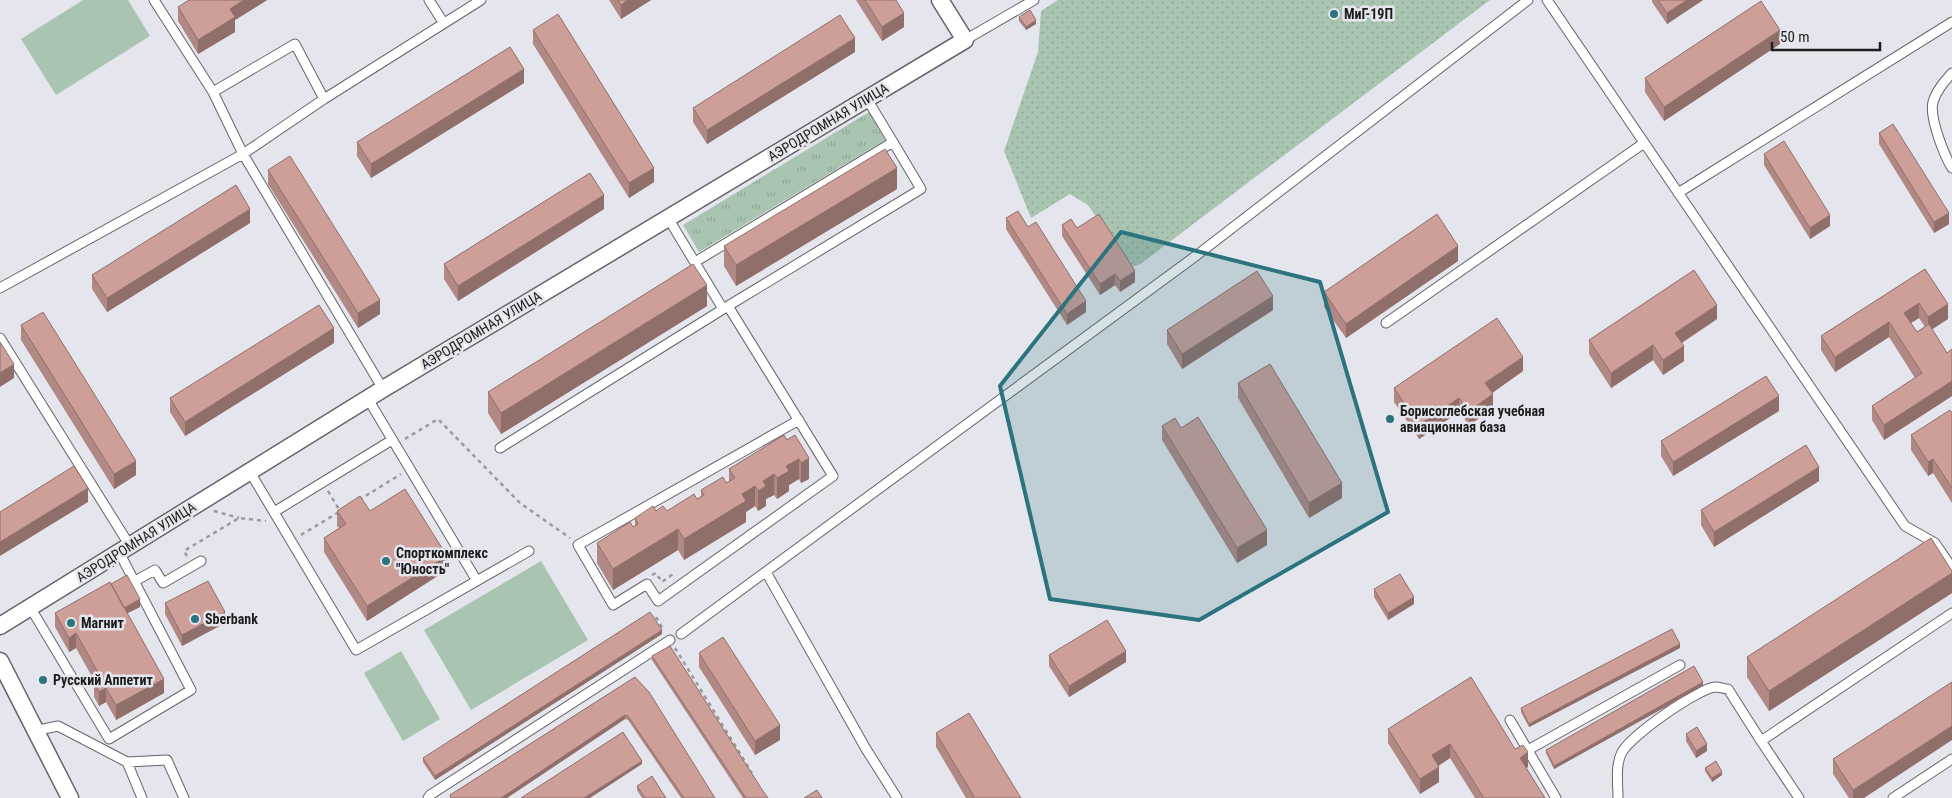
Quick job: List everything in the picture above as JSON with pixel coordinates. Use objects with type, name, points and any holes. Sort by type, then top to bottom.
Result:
[{"type":"street","points":[[940,0],[965,40]]},
{"type":"street","name":"АЭРОДРОМНАЯ УЛИЦА","points":[[0,626],[383,389],[965,40]]},
{"type":"street","points":[[0,661],[34,731],[70,798]]},
{"type":"lane","points":[[154,0],[213,92],[243,154],[383,389]]},
{"type":"lane","points":[[429,0],[443,22]]},
{"type":"lane","points":[[0,288],[243,154],[443,22],[481,0]]},
{"type":"lane","points":[[965,40],[1034,0]]},
{"type":"lane","points":[[680,634],[1197,255],[1528,0]]},
{"type":"lane","points":[[1547,0],[1905,526],[1935,543],[1952,568]]},
{"type":"lane","points":[[1678,193],[1952,22]]},
{"type":"lane","points":[[213,92],[295,44],[324,99]]},
{"type":"lane","points":[[1951,165],[1939,143],[1932,104],[1940,88],[1952,73]]},
{"type":"lane","points":[[500,448],[726,307],[921,189],[867,99]]},
{"type":"lane","points":[[695,262],[893,142]]},
{"type":"lane","points":[[1386,323],[1644,143]]},
{"type":"lane","points":[[668,218],[799,420],[833,476],[658,601],[647,584],[612,605],[578,545],[799,420]]},
{"type":"lane","points":[[0,338],[125,549],[135,581],[190,690],[109,739],[30,608]]},
{"type":"lane","points":[[368,399],[478,580]]},
{"type":"lane","points":[[274,512],[395,444]]},
{"type":"lane","points":[[250,472],[356,650],[529,551]]},
{"type":"lane","points":[[135,581],[155,570],[163,584],[201,561]]},
{"type":"lane","points":[[766,572],[866,749],[897,798]]},
{"type":"lane","points":[[1762,741],[1952,613]]},
{"type":"lane","points":[[428,798],[430,794],[670,640]]},
{"type":"lane","points":[[1528,750],[1680,665]]},
{"type":"lane","points":[[1618,798],[1618,773],[1621,753],[1633,738],[1661,716],[1715,687],[1728,689],[1799,798]]},
{"type":"lane","points":[[1510,720],[1556,798]]},
{"type":"lane","points":[[34,731],[58,726],[127,762],[166,760],[184,798]]},
{"type":"lane","points":[[1894,798],[1952,759]]},
{"type":"lane","points":[[127,762],[142,798]]},
{"type":"path","points":[[395,444],[438,419],[520,504],[578,545]]},
{"type":"path","points":[[356,502],[409,468]]},
{"type":"path","points":[[292,541],[340,511],[328,490]]},
{"type":"path","points":[[195,505],[240,518],[280,522]]},
{"type":"path","points":[[193,566],[184,551],[240,518]]},
{"type":"path","points":[[647,578],[656,573],[662,582],[678,571]]},
{"type":"path","points":[[656,617],[752,773]]},
{"type":"highlighted area","points":[[1121,232],[1320,282],[1388,512],[1199,620],[1050,599],[1000,386]]},
{"type":"green space","points":[[83,0],[128,0],[150,36],[56,95],[21,39]]},
{"type":"green space","points":[[1058,0],[1490,0],[1139,265],[1130,267],[1088,205],[1070,194],[1031,218],[1004,151],[1038,52],[1041,11]]},
{"type":"green space","points":[[869,112],[885,140],[699,252],[683,225]]},
{"type":"green space","points":[[541,561],[588,640],[471,710],[424,630]]},
{"type":"green space","points":[[401,651],[440,719],[403,741],[364,673]]},
{"type":"building","points":[[189,0],[244,0],[230,9],[235,17],[198,40],[178,7]]},
{"type":"building","points":[[618,0],[628,0],[621,5]]},
{"type":"building","points":[[865,0],[896,0],[904,13],[882,27]]},
{"type":"building","points":[[1658,0],[1687,0],[1667,13]]},
{"type":"building","points":[[1761,1],[1780,30],[1664,107],[1645,78]]},
{"type":"building","points":[[1030,10],[1036,20],[1026,27],[1019,17]]},
{"type":"building","points":[[558,14],[654,168],[629,183],[533,30]]},
{"type":"building","points":[[840,15],[855,38],[707,130],[693,108]]},
{"type":"building","points":[[510,47],[524,69],[371,164],[357,142]]},
{"type":"building","points":[[1893,124],[1949,213],[1934,222],[1879,133]]},
{"type":"building","points":[[1784,141],[1830,215],[1810,228],[1764,154]]},
{"type":"building","points":[[885,149],[897,168],[736,265],[724,246]]},
{"type":"building","points":[[290,156],[380,300],[358,313],[268,170]]},
{"type":"building","points":[[590,173],[604,195],[458,286],[444,264]]},
{"type":"building","points":[[236,185],[250,209],[107,298],[92,275]]},
{"type":"building","points":[[1018,211],[1028,227],[1036,222],[1086,301],[1067,314],[1006,218]]},
{"type":"building","points":[[1099,214],[1135,271],[1120,281],[1115,274],[1100,284],[1062,225],[1071,219],[1077,228]]},
{"type":"building","points":[[1437,214],[1458,246],[1346,324],[1324,292]]},
{"type":"building","points":[[693,264],[707,285],[501,413],[488,392]]},
{"type":"building","points":[[1925,269],[1948,304],[1928,317],[1919,303],[1904,313],[1917,332],[1929,324],[1947,353],[1952,349],[1952,381],[1884,425],[1872,406],[1922,373],[1889,322],[1835,357],[1821,336]]},
{"type":"building","points":[[1694,270],[1717,305],[1675,333],[1684,346],[1663,360],[1653,345],[1611,373],[1589,340]]},
{"type":"building","points":[[1257,271],[1273,296],[1182,354],[1167,330]]},
{"type":"building","points":[[319,305],[334,328],[185,422],[170,398]]},
{"type":"building","points":[[43,312],[136,461],[114,474],[21,325]]},
{"type":"building","points":[[1497,318],[1523,357],[1485,383],[1493,394],[1469,411],[1459,398],[1419,425],[1394,388]]},
{"type":"building","points":[[0,342],[14,364],[0,373]]},
{"type":"building","points":[[1270,364],[1342,483],[1309,503],[1238,383]]},
{"type":"building","points":[[1766,376],[1779,396],[1673,462],[1661,441]]},
{"type":"building","points":[[1950,410],[1952,413],[1952,488],[1933,459],[1928,462],[1911,435]]},
{"type":"building","points":[[1198,417],[1267,530],[1237,548],[1162,426],[1175,418],[1181,428]]},
{"type":"building","points":[[784,435],[787,440],[795,435],[809,458],[801,463],[799,459],[786,466],[789,471],[777,478],[774,474],[763,481],[766,486],[758,491],[755,486],[742,494],[746,501],[684,539],[678,529],[613,569],[597,543],[630,522],[633,527],[638,524],[635,518],[653,506],[656,511],[663,506],[667,511],[694,494],[697,499],[704,495],[701,490],[723,477],[726,483],[735,478],[729,469]]},
{"type":"building","points":[[1806,445],[1819,467],[1714,532],[1701,510]]},
{"type":"building","points":[[74,466],[88,488],[0,542],[0,512]]},
{"type":"building","name":"Спорткомплекс \"Юность\"","points":[[405,489],[447,556],[367,606],[324,538],[346,524],[337,511],[360,496],[370,511]]},
{"type":"building","points":[[1931,538],[1952,573],[1769,691],[1747,657]]},
{"type":"building","points":[[1400,574],[1414,597],[1388,613],[1374,589]]},
{"type":"building","points":[[127,575],[140,599],[124,608],[111,584]]},
{"type":"building","name":"Sberbank","points":[[208,581],[225,612],[182,635],[165,603]]},
{"type":"building","points":[[110,582],[164,679],[116,705],[106,688],[99,692],[94,683],[101,678],[76,633],[69,638],[55,613]]},
{"type":"building","points":[[650,612],[662,630],[435,776],[423,758]]},
{"type":"building","points":[[1107,620],[1126,651],[1069,686],[1049,655]]},
{"type":"building","points":[[1672,629],[1680,644],[1529,724],[1521,708]]},
{"type":"building","points":[[723,637],[780,725],[755,741],[699,653]]},
{"type":"building","points":[[670,646],[768,798],[746,798],[652,656]]},
{"type":"building","points":[[1694,666],[1703,682],[1554,766],[1546,750]]},
{"type":"building","points":[[635,677],[649,692],[715,798],[684,798],[628,716],[625,715],[501,798],[451,798],[450,795]]},
{"type":"building","points":[[1471,677],[1515,749],[1523,745],[1528,752],[1520,758],[1545,798],[1484,798],[1450,744],[1432,755],[1439,767],[1420,779],[1388,729]]},
{"type":"building","points":[[1952,682],[1952,726],[1853,790],[1833,759]]},
{"type":"building","points":[[969,713],[1021,798],[975,798],[936,733]]},
{"type":"building","points":[[1697,727],[1707,744],[1696,751],[1686,734]]},
{"type":"building","points":[[623,732],[642,761],[584,798],[521,798]]},
{"type":"building","points":[[1716,761],[1722,772],[1712,778],[1705,768]]},
{"type":"building","points":[[652,776],[666,798],[645,798],[637,786]]},
{"type":"building","points":[[817,790],[822,798],[804,798]]},
{"type":"place","name":"МиГ-19П","points":[[1334,14]]},
{"type":"place","name":"Борисоглебская учебная авиационная база","points":[[1390,419]]},
{"type":"place","name":"Спорткомплекс \"Юность\"","points":[[386,561]]},
{"type":"place","name":"Sberbank","points":[[195,619]]},
{"type":"place","name":"Магнит","points":[[71,623]]},
{"type":"place","name":"Русский Аппетит","points":[[43,680]]}]
